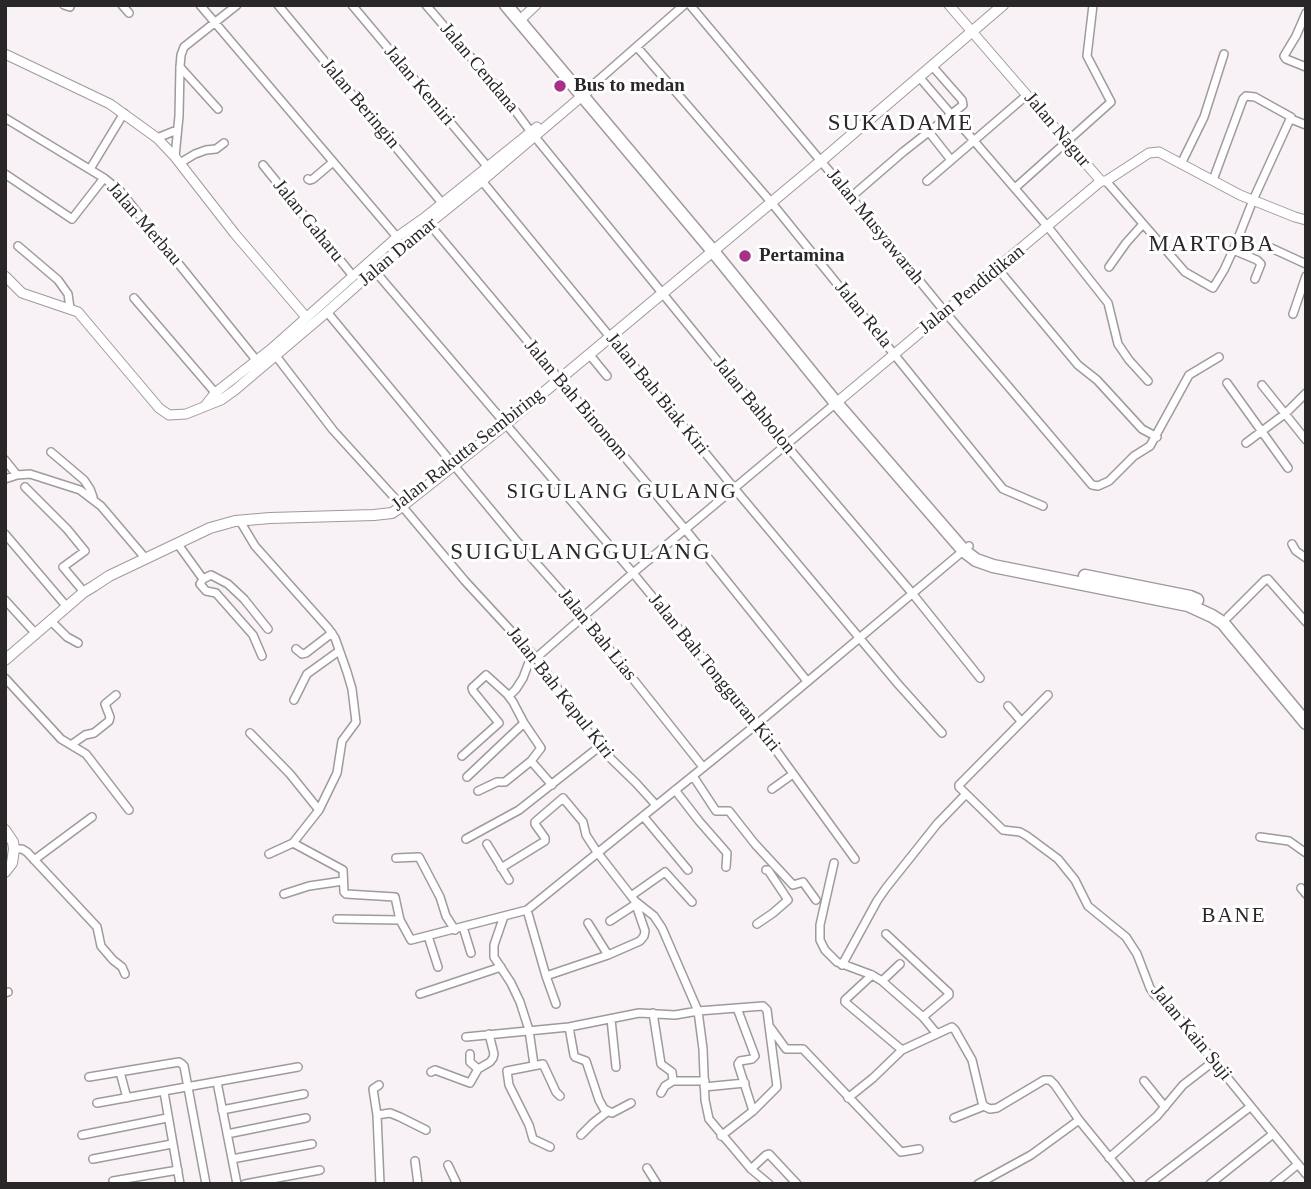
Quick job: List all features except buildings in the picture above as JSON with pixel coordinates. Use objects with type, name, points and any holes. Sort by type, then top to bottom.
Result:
[{"type":"highway","points":[[506,5],[519,14],[586,90],[839,400],[976,560],[993,566],[1188,605],[1212,616],[1223,623],[1306,723]]},
{"type":"highway","points":[[967,548],[995,559],[1190,597],[1228,617],[1306,712]]},
{"type":"main road","name":"Jalan Rakutta Sembiring","points":[[5,660],[84,592],[108,576],[210,528],[270,518],[392,513],[507,423],[920,78],[1003,5]]},
{"type":"main road","points":[[5,830],[14,849],[12,863],[5,872]]},
{"type":"street","points":[[122,5],[129,13]]},
{"type":"street","points":[[200,5],[397,237]]},
{"type":"street","points":[[177,160],[180,67],[178,55],[184,47],[237,5]]},
{"type":"street","name":"Jalan Beringin","points":[[278,5],[442,203]]},
{"type":"street","name":"Jalan Kemiri","points":[[352,5],[487,166]]},
{"type":"street","name":"Jalan Cendana","points":[[426,5],[533,134]]},
{"type":"street","points":[[519,14],[536,5]]},
{"type":"street","points":[[586,90],[687,5]]},
{"type":"street","name":"Jalan Musyawarah","points":[[687,5],[1088,481],[1095,486],[1109,481],[1137,453],[1152,445],[1157,437]]},
{"type":"street","name":"Jalan Nagur","points":[[949,5],[1103,181],[1153,152],[1159,152],[1253,200],[1306,220]]},
{"type":"street","points":[[1015,188],[1111,102],[1087,56],[1093,5]]},
{"type":"street","points":[[1306,13],[1284,56],[1306,67]]},
{"type":"street","name":"Jalan Rela","points":[[637,47],[771,202],[1003,489],[1043,506]]},
{"type":"street","points":[[5,54],[110,104],[157,138],[306,317]]},
{"type":"street","points":[[1181,163],[1204,117],[1224,54]]},
{"type":"street","points":[[180,67],[218,109]]},
{"type":"street","points":[[851,197],[961,107],[962,102],[933,67]]},
{"type":"street","points":[[920,78],[1048,227],[1108,303],[1118,344],[1148,381]]},
{"type":"street","name":"Jalan Damar","points":[[218,396],[397,237],[427,221],[442,203],[482,181],[586,90]]},
{"type":"street","points":[[927,181],[1027,95]]},
{"type":"street","points":[[1213,180],[1246,96],[1255,97],[1306,125]]},
{"type":"street","points":[[90,170],[124,113]]},
{"type":"street","name":"Jalan Merbau","points":[[5,118],[104,178],[120,191],[257,361]]},
{"type":"street","points":[[1103,181],[1185,272],[1212,288],[1224,270],[1291,119]]},
{"type":"street","points":[[157,138],[177,130]]},
{"type":"street","points":[[929,132],[951,160]]},
{"type":"street","name":"Jalan Damar","points":[[5,276],[22,293],[78,312],[159,408],[169,415],[186,414],[204,407],[275,356],[462,193],[487,166],[533,134]]},
{"type":"street","name":"Jalan Bahbolon","points":[[533,134],[980,678]]},
{"type":"street","points":[[177,160],[216,149],[224,143]]},
{"type":"street","points":[[308,179],[313,179],[333,162]]},
{"type":"street","name":"Jalan Gaharu","points":[[264,165],[353,276]]},
{"type":"street","points":[[5,174],[72,219],[104,178]]},
{"type":"street","name":"Jalan Bah Biak Kiri","points":[[482,181],[734,488],[898,684],[943,733]]},
{"type":"street","name":"Jalan Pendidikan","points":[[534,656],[1103,181]]},
{"type":"street","name":"Jalan Bah Binonom","points":[[427,221],[685,529],[807,681]]},
{"type":"street","points":[[1109,267],[1143,224]]},
{"type":"street","points":[[18,246],[58,280],[68,294],[70,308]]},
{"type":"street","points":[[1269,247],[1306,264]]},
{"type":"street","points":[[1233,250],[1260,262],[1255,279]]},
{"type":"street","points":[[998,269],[1080,368],[1097,380],[1142,429],[1157,437],[1189,375],[1219,357]]},
{"type":"street","name":"Jalan Bah Tongguran Kiri","points":[[374,270],[507,423],[757,724],[855,859]]},
{"type":"street","points":[[1293,314],[1306,276]]},
{"type":"street","points":[[134,298],[218,396]]},
{"type":"street","name":"Jalan Bah Lias","points":[[327,312],[583,616],[703,767]]},
{"type":"street","points":[[589,354],[607,376]]},
{"type":"street","name":"Jalan Bah Kapul Kiri","points":[[275,356],[333,430],[534,656],[599,747],[656,805]]},
{"type":"street","points":[[1227,383],[1288,468]]},
{"type":"street","points":[[1262,384],[1306,440]]},
{"type":"street","points":[[1246,443],[1286,413],[1306,393]]},
{"type":"street","points":[[51,452],[84,480],[93,498]]},
{"type":"street","points":[[5,460],[18,475]]},
{"type":"street","points":[[5,479],[30,474],[80,490],[112,516],[146,559]]},
{"type":"street","points":[[25,487],[85,551],[63,567],[84,592]]},
{"type":"street","points":[[240,521],[255,546],[321,618],[331,633],[350,680],[357,720],[342,741],[337,773],[318,810],[293,843],[269,854]]},
{"type":"street","points":[[5,534],[67,607]]},
{"type":"street","points":[[177,543],[203,579]]},
{"type":"street","points":[[1292,544],[1296,551],[1306,558]]},
{"type":"street","points":[[293,843],[342,870],[344,892],[347,895],[395,897],[400,920],[411,940],[527,910],[757,724],[967,548]]},
{"type":"street","points":[[262,656],[255,637],[216,593],[206,591],[200,584],[203,579],[211,575],[228,584],[268,629]]},
{"type":"street","points":[[1228,617],[1268,579],[1306,622]]},
{"type":"street","points":[[5,600],[36,634]]},
{"type":"street","points":[[51,621],[67,637],[78,643]]},
{"type":"street","points":[[296,649],[302,654],[306,653],[331,633]]},
{"type":"street","points":[[294,699],[307,674],[339,651]]},
{"type":"street","points":[[509,696],[523,678],[534,656]]},
{"type":"street","points":[[462,756],[499,723],[472,688],[486,675],[509,696],[541,748],[531,761],[506,782],[497,782],[478,791]]},
{"type":"street","points":[[5,678],[61,739],[86,754],[129,810]]},
{"type":"street","points":[[71,745],[109,721],[105,704],[116,695]]},
{"type":"street","points":[[842,965],[886,888],[931,831],[966,794],[959,785],[1048,695]]},
{"type":"street","points":[[1008,706],[1021,721]]},
{"type":"street","points":[[467,777],[524,723]]},
{"type":"street","points":[[250,733],[290,774],[318,810]]},
{"type":"street","points":[[466,839],[515,812],[599,747]]},
{"type":"street","points":[[531,761],[552,785]]},
{"type":"street","points":[[772,789],[793,774]]},
{"type":"street","points":[[692,776],[716,811],[729,811],[755,844],[795,886]]},
{"type":"street","points":[[675,790],[727,853],[726,867]]},
{"type":"street","name":"Jalan Kain Suji","points":[[966,794],[1003,830],[1020,832],[1058,859],[1075,880],[1088,906],[1126,937],[1137,954],[1154,994],[1172,1010],[1306,1174]]},
{"type":"street","points":[[501,868],[545,841],[535,822],[564,798],[583,822],[586,835],[597,852],[634,900],[652,914],[662,928],[698,1011],[709,1119],[721,1136],[768,1184]]},
{"type":"street","points":[[643,816],[688,870]]},
{"type":"street","points":[[34,860],[92,817]]},
{"type":"street","points":[[1260,837],[1289,841],[1306,853]]},
{"type":"street","points":[[487,844],[509,880]]},
{"type":"street","points":[[14,849],[25,850],[97,928],[101,946],[121,965],[125,974]]},
{"type":"street","points":[[396,858],[420,858],[440,897],[446,916],[459,928],[471,953]]},
{"type":"street","points":[[834,863],[820,925],[820,940],[827,953],[842,965],[883,981],[923,1017],[937,1034]]},
{"type":"street","points":[[757,924],[774,913],[788,899],[766,870]]},
{"type":"street","points":[[610,921],[665,872],[692,902]]},
{"type":"street","points":[[284,894],[309,886],[343,881]]},
{"type":"street","points":[[786,897],[795,886],[803,882],[816,900]]},
{"type":"street","points":[[546,976],[640,941],[645,931],[634,900]]},
{"type":"street","points":[[527,910],[556,1004]]},
{"type":"street","points":[[504,916],[493,947],[495,959],[520,1002],[529,1030],[534,1065]]},
{"type":"street","points":[[337,919],[400,920]]},
{"type":"street","points":[[588,923],[608,955]]},
{"type":"street","points":[[886,934],[949,993],[923,1017]]},
{"type":"street","points":[[428,936],[438,967]]},
{"type":"street","points":[[883,981],[900,964]]},
{"type":"street","points":[[420,994],[501,967]]},
{"type":"street","points":[[872,975],[845,1002],[902,1050]]},
{"type":"street","points":[[466,1038],[569,1027],[639,1013],[672,1015],[763,1006],[767,1010],[777,1087],[753,1111],[721,1136]]},
{"type":"street","points":[[737,1008],[754,1056],[738,1064],[753,1111]]},
{"type":"street","points":[[653,1013],[661,1064],[672,1072],[673,1081]]},
{"type":"street","points":[[611,1019],[616,1067]]},
{"type":"street","points":[[769,1025],[784,1048],[803,1049],[901,1152],[919,1149]]},
{"type":"street","points":[[569,1027],[574,1056],[586,1061],[598,1100],[607,1112]]},
{"type":"street","points":[[848,1098],[902,1050],[952,1027],[972,1060],[984,1106]]},
{"type":"street","points":[[431,1072],[435,1070],[470,1083],[478,1069],[493,1058],[489,1034]]},
{"type":"street","points":[[470,1054],[470,1062],[478,1069]]},
{"type":"street","points":[[1109,1158],[1157,1116],[1183,1084],[1214,1061]]},
{"type":"street","points":[[89,1077],[178,1062],[184,1066],[205,1184]]},
{"type":"street","points":[[550,1147],[534,1140],[509,1085],[507,1072],[543,1063],[560,1096]]},
{"type":"street","points":[[97,1103],[298,1067]]},
{"type":"street","points":[[120,1072],[127,1098]]},
{"type":"street","points":[[954,1118],[984,1106],[997,1108],[1048,1080],[1055,1085],[1079,1120],[1131,1184]]},
{"type":"street","points":[[661,1093],[665,1086],[673,1081],[704,1084],[744,1083]]},
{"type":"street","points":[[1144,1081],[1165,1107]]},
{"type":"street","points":[[216,1082],[237,1184]]},
{"type":"street","points":[[379,1085],[373,1089],[380,1184]]},
{"type":"street","points":[[164,1092],[180,1184]]},
{"type":"street","points":[[222,1110],[304,1094]]},
{"type":"street","points":[[581,1135],[607,1112],[612,1113],[631,1103]]},
{"type":"street","points":[[1149,1184],[1250,1107]]},
{"type":"street","points":[[377,1115],[400,1116],[426,1130]]},
{"type":"street","points":[[82,1135],[167,1118]]},
{"type":"street","points":[[227,1134],[306,1118]]},
{"type":"street","points":[[978,1184],[1031,1155],[1079,1120]]},
{"type":"street","points":[[519,1122],[530,1128]]},
{"type":"street","points":[[1210,1184],[1273,1134]]},
{"type":"street","points":[[93,1159],[172,1144]]},
{"type":"street","points":[[232,1159],[312,1144]]},
{"type":"street","points":[[751,1169],[769,1154],[797,1184]]},
{"type":"street","points":[[415,1161],[418,1184]]},
{"type":"street","points":[[448,1165],[457,1184]]},
{"type":"street","points":[[1274,1184],[1297,1165]]},
{"type":"street","points":[[647,1168],[657,1184]]},
{"type":"street","points":[[113,1181],[178,1170]]},
{"type":"street","points":[[245,1184],[320,1170]]},
{"type":"street","points":[[752,1184],[760,1177]]},
{"type":"place","name":"Bus to medan","points":[[560,86]]},
{"type":"place","name":"Pertamina","points":[[745,256]]},
{"type":"district","name":"SUKADAME","points":[[901,124]]},
{"type":"district","name":"MARTOBA","points":[[1212,245]]},
{"type":"district","name":"SIGULANG GULANG","points":[[622,492]]},
{"type":"district","name":"SUIGULANGGULANG","points":[[581,553]]},
{"type":"district","name":"BANE","points":[[1234,916]]}]
